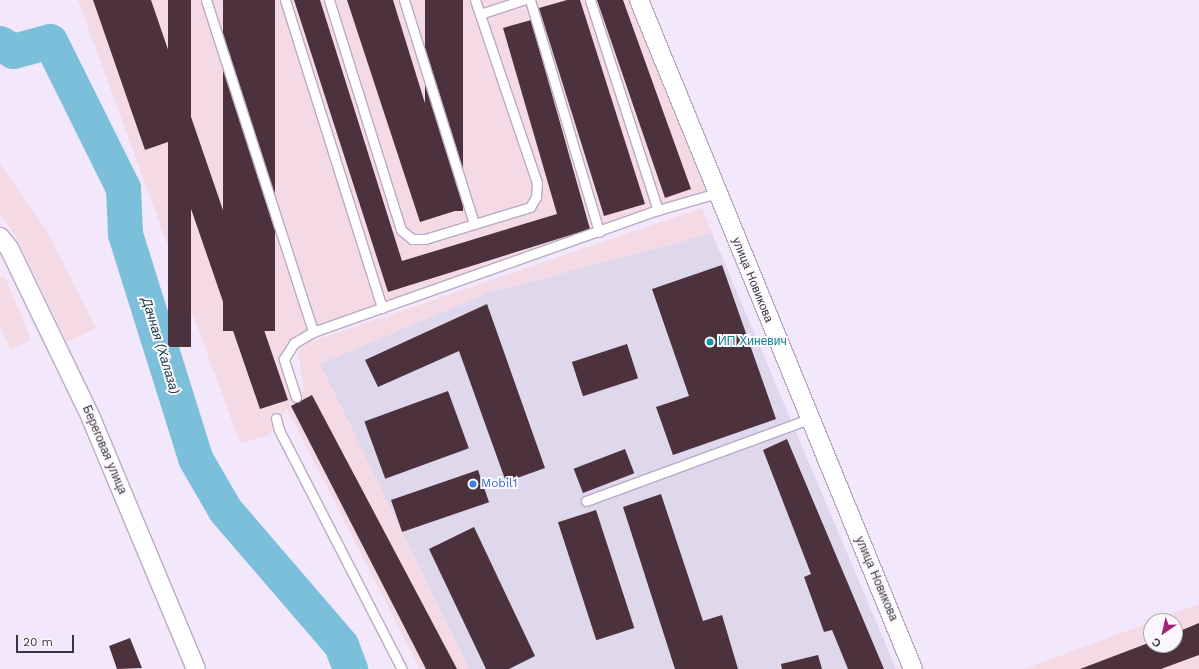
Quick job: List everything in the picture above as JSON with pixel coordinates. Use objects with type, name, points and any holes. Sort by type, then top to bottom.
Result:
[{"type":"street","name":"улица Новикова","points":[[639,0],[809,419],[913,669]]},
{"type":"street","name":"Береговая улица","points":[[0,237],[9,248],[91,418],[196,669]]},
{"type":"lane","points":[[206,0],[313,332]]},
{"type":"lane","points":[[284,0],[382,308]]},
{"type":"lane","points":[[329,0],[401,230],[412,239],[425,240],[474,223],[530,207],[536,197],[537,183],[475,0]]},
{"type":"lane","points":[[404,0],[474,223]]},
{"type":"lane","points":[[480,14],[523,0]]},
{"type":"lane","points":[[530,0],[599,232]]},
{"type":"lane","points":[[590,0],[658,210]]},
{"type":"lane","points":[[296,397],[284,359],[294,343],[313,332],[658,210],[717,193]]},
{"type":"lane","points":[[276,418],[279,430],[402,669]]},
{"type":"lane","points":[[586,501],[809,419]]},
{"type":"shaded area","points":[[78,0],[634,0],[706,190],[658,210],[316,335],[299,346],[702,208],[712,233],[487,293],[320,364],[469,669],[420,669],[287,409],[268,436],[240,443]],"holes":[[[297,348],[304,390],[289,406],[294,399],[284,359]]]},
{"type":"shaded area","points":[[0,164],[45,228],[96,328],[67,342],[16,236],[0,215]]},
{"type":"shaded area","points":[[712,233],[896,669],[469,669],[320,364],[487,293]]},
{"type":"shaded area","points":[[5,277],[31,340],[10,350],[0,325],[0,278]]},
{"type":"shaded area","points":[[1199,604],[1199,669],[1024,669],[1143,625],[1143,653],[1183,653],[1183,613],[1175,613]]},
{"type":"building","points":[[93,0],[151,0],[288,400],[260,409],[168,142],[145,150]]},
{"type":"building","points":[[168,0],[191,0],[191,347],[168,347]]},
{"type":"building","points":[[223,0],[275,0],[275,331],[223,331]]},
{"type":"building","points":[[294,0],[320,0],[402,261],[557,214],[503,28],[531,20],[590,229],[388,292]]},
{"type":"building","points":[[347,0],[393,0],[458,210],[420,222]]},
{"type":"building","points":[[425,0],[463,0],[463,211],[425,211]]},
{"type":"building","points":[[567,0],[580,0],[645,204],[604,216],[539,8]]},
{"type":"building","points":[[597,0],[623,0],[691,189],[665,198]]},
{"type":"building","name":"ИП Хиневич","points":[[722,265],[776,419],[673,455],[656,407],[689,396],[652,289]]},
{"type":"building","points":[[487,304],[545,468],[506,482],[459,351],[378,387],[365,360]]},
{"type":"building","points":[[627,344],[638,378],[583,396],[572,362]]},
{"type":"building","points":[[448,391],[469,448],[385,479],[364,421]]},
{"type":"building","points":[[312,395],[457,669],[426,669],[291,406]]},
{"type":"building","points":[[787,439],[884,669],[848,669],[832,630],[824,632],[804,577],[811,574],[763,450]]},
{"type":"building","points":[[625,449],[634,473],[583,493],[574,469]]},
{"type":"building","points":[[478,470],[489,502],[402,532],[391,500]]},
{"type":"building","points":[[661,494],[703,621],[722,615],[738,669],[675,669],[623,507]]},
{"type":"building","points":[[596,510],[634,628],[596,640],[558,522]]},
{"type":"building","points":[[474,527],[535,656],[509,669],[486,669],[429,549]]},
{"type":"building","points":[[1199,623],[1199,655],[1161,669],[1080,669],[1143,645],[1143,653],[1183,653],[1183,630]]},
{"type":"building","points":[[130,638],[142,668],[117,669],[109,646]]},
{"type":"building","points":[[818,655],[822,669],[782,669],[781,664]]},
{"type":"waterway","name":"Дачная (Халаза)","points":[[0,43],[13,51],[50,41],[123,188],[125,234],[195,458],[225,510],[341,645],[350,669]]},
{"type":"place","name":"ИП Хиневич","points":[[710,342]]},
{"type":"place","name":"Mobil1","points":[[473,484]]}]
